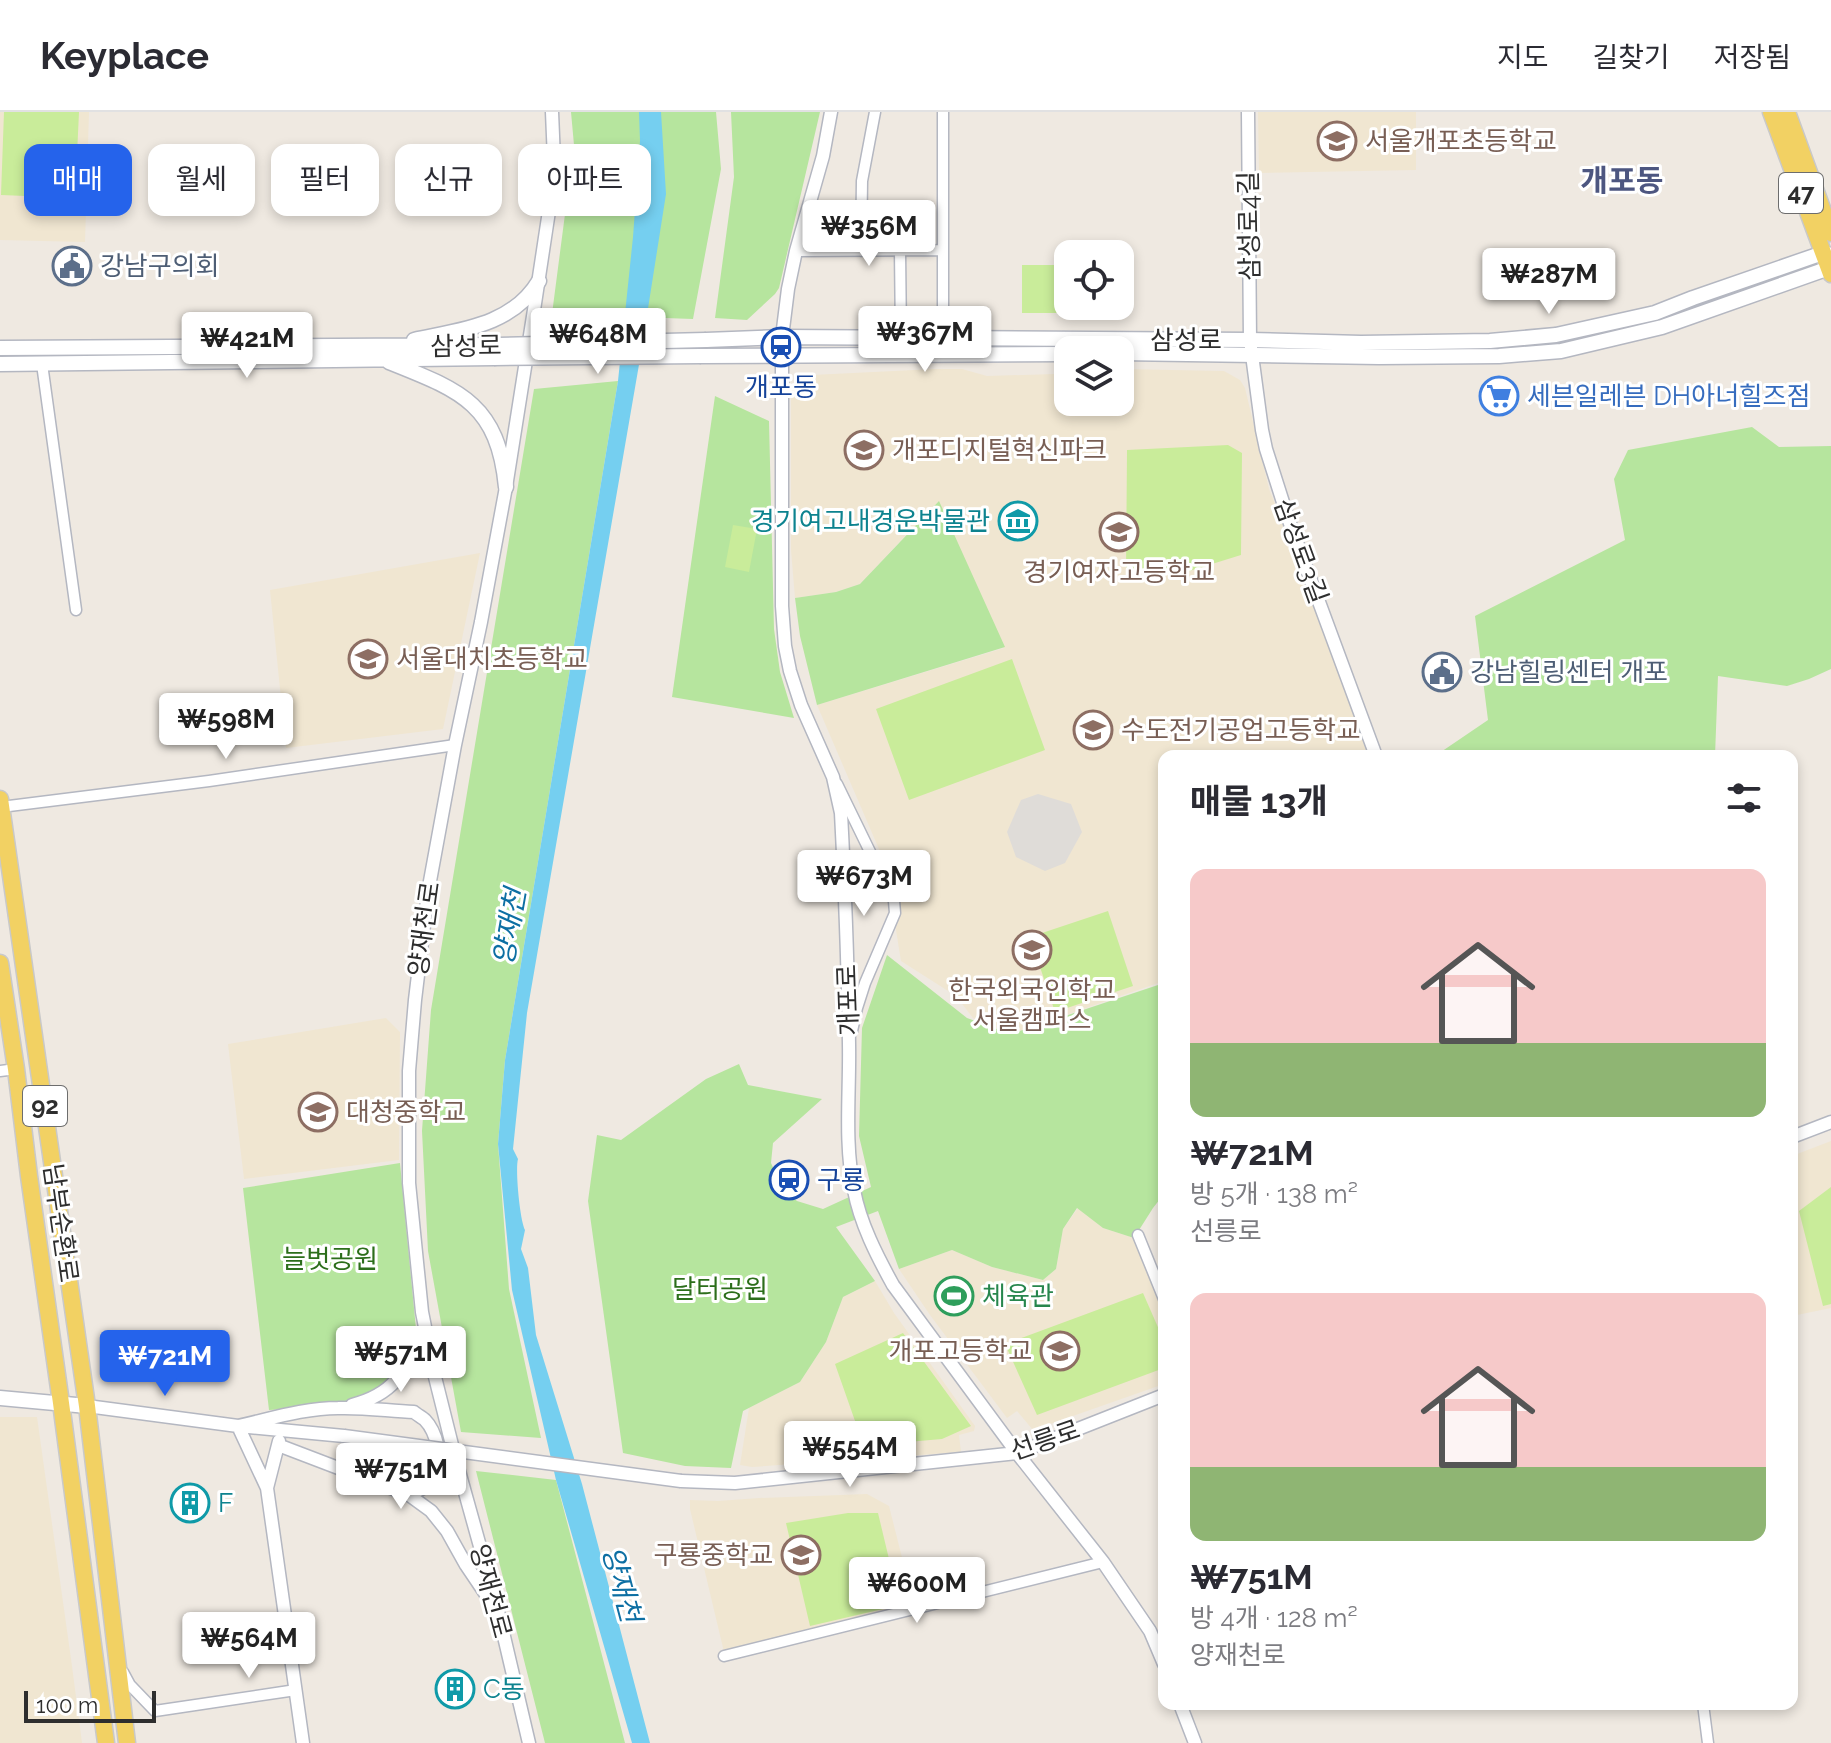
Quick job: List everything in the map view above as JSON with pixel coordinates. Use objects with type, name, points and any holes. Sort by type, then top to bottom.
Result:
[{"type":"main road","name":"47","points":[[1771,112],[1829,263]]},
{"type":"main road","name":"47","points":[[1787,112],[1831,233]]},
{"type":"main road","name":"삼성로","points":[[1134,352],[1490,341],[1556,335],[1655,313],[1693,298],[1829,263]]},
{"type":"main road","points":[[382,353],[504,316],[526,299],[539,281]]},
{"type":"main road","name":"삼성로","points":[[496,352],[782,337],[943,338],[1251,348]]},
{"type":"main road","name":"삼성로","points":[[0,348],[701,356],[1054,354]]},
{"type":"main road","points":[[382,353],[460,393],[472,403],[485,419],[504,459],[506,487]]},
{"type":"main road","name":"삼성로","points":[[0,364],[382,353]]},
{"type":"main road","name":"남부순환로","points":[[0,799],[87,1406],[127,1743]]},
{"type":"main road","name":"남부순환로","points":[[0,963],[8,1070],[29,1176],[106,1743]]},
{"type":"main road","points":[[0,1398],[87,1406]]},
{"type":"street","name":"양재천로","points":[[529,1743],[498,1611],[435,1377],[425,1327],[409,1183],[409,1071],[428,892],[506,487],[539,281],[554,160],[552,112]]},
{"type":"street","name":"개포로","points":[[831,112],[823,156],[796,251],[782,337],[782,606],[790,671],[801,705],[833,777],[841,813],[849,1143],[854,1193],[867,1231],[893,1285],[1017,1453],[1103,1562],[1150,1631],[1158,1650]]},
{"type":"street","points":[[861,251],[862,181],[875,112]]},
{"type":"street","points":[[943,112],[943,338]]},
{"type":"street","name":"삼성로4길","points":[[1248,112],[1251,348]]},
{"type":"street","points":[[796,251],[943,250]]},
{"type":"street","points":[[900,251],[901,338]]},
{"type":"street","name":"삼성로3길","points":[[1251,348],[1266,449],[1288,518],[1374,750]]},
{"type":"street","points":[[42,364],[76,610]]},
{"type":"street","points":[[1,807],[455,745]]},
{"type":"street","points":[[833,777],[891,893],[895,913],[865,983],[849,1045]]},
{"type":"street","points":[[845,886],[855,881],[877,881],[891,893]]},
{"type":"street","points":[[1798,1135],[1831,1122]]},
{"type":"street","points":[[1138,1235],[1158,1284]]},
{"type":"street","points":[[238,1426],[339,1408],[371,1399],[388,1389],[401,1376],[425,1327]]},
{"type":"street","name":"선릉로","points":[[282,1431],[344,1436],[681,1481],[735,1483],[1017,1453],[1158,1397]]},
{"type":"street","points":[[87,1406],[282,1431],[267,1488]]},
{"type":"street","points":[[339,1408],[414,1412],[424,1419],[431,1428],[440,1462],[436,1476],[426,1488],[409,1495]]},
{"type":"street","points":[[238,1426],[267,1488],[303,1743]]},
{"type":"street","points":[[278,1445],[409,1495],[431,1511],[498,1611]]},
{"type":"street","points":[[724,1656],[1103,1562]]},
{"type":"street","points":[[118,1659],[130,1685],[155,1711],[296,1690]]},
{"type":"street","points":[[1182,1710],[1195,1743]]},
{"type":"street","points":[[1704,1710],[1708,1743]]},
{"type":"shaded area","points":[[0,112],[89,112],[88,144],[24,144],[24,216],[86,216],[85,242],[0,240]]},
{"type":"shaded area","name":"서울개포초등학교","points":[[1258,112],[1416,112],[1416,170],[1259,173]]},
{"type":"shaded area","points":[[962,369],[987,376],[1054,374],[1054,416],[1134,416],[1134,369],[1224,371],[1240,380],[1245,388],[1269,489],[1309,589],[1366,750],[1158,750],[1158,983],[1011,1034],[973,1018],[956,996],[901,961],[895,924],[897,891],[817,705],[1004,648],[907,534],[860,584],[836,592],[795,598],[791,550],[791,399],[812,375]]},
{"type":"shaded area","name":"서울대치초등학교","points":[[480,553],[443,729],[286,748],[270,590]]},
{"type":"shaded area","points":[[1038,794],[1071,804],[1082,832],[1065,863],[1045,871],[1016,857],[1007,832],[1021,800]]},
{"type":"shaded area","name":"대청중학교","points":[[386,1018],[400,1032],[399,1160],[244,1179],[228,1044]]},
{"type":"shaded area","points":[[1831,1141],[1831,1308],[1798,1315],[1798,1154]]},
{"type":"shaded area","name":"개포고등학교","points":[[1078,1208],[1103,1228],[1134,1238],[1158,1301],[1158,1386],[1033,1430],[1017,1411],[1007,1418],[899,1269],[952,1250],[992,1267],[1043,1280],[1056,1269],[1063,1229]]},
{"type":"shaded area","points":[[875,1281],[894,1313],[975,1426],[974,1431],[959,1435],[961,1452],[752,1467],[740,1465],[749,1408],[800,1382],[826,1342],[843,1297]]},
{"type":"shaded area","points":[[0,1417],[37,1417],[82,1743],[0,1743]]},
{"type":"shaded area","name":"구룡중학교","points":[[867,1494],[889,1506],[913,1601],[910,1607],[724,1652],[690,1500]]},
{"type":"green space","points":[[4,112],[79,112],[78,144],[24,144],[24,196],[1,195]]},
{"type":"green space","points":[[571,112],[716,112],[721,169],[693,319],[552,314],[565,216],[651,216],[651,144],[574,144]]},
{"type":"green space","points":[[731,112],[820,112],[779,288],[747,320],[715,318],[734,177]]},
{"type":"green space","points":[[1022,265],[1054,265],[1054,313],[1022,313]]},
{"type":"green space","points":[[618,381],[505,1060],[498,1144],[509,1289],[541,1438],[461,1432],[428,1251],[422,1131],[431,1010],[534,389]]},
{"type":"green space","points":[[715,396],[769,421],[774,629],[780,672],[794,718],[672,697]]},
{"type":"green space","points":[[1752,427],[1779,447],[1831,446],[1831,669],[1787,686],[1718,676],[1715,750],[1444,750],[1488,720],[1475,616],[1625,540],[1614,479],[1628,450]]},
{"type":"green space","points":[[1228,445],[1242,453],[1241,555],[1183,573],[1126,575],[1127,450]]},
{"type":"green space","points":[[939,501],[1005,647],[817,705],[800,636],[795,598],[836,592],[860,584]]},
{"type":"green space","points":[[733,525],[757,529],[749,572],[725,567]]},
{"type":"green space","points":[[1012,659],[1045,750],[909,800],[876,709]]},
{"type":"green space","points":[[1108,911],[1133,986],[1055,1012],[1030,937]]},
{"type":"green space","name":"달터공원","points":[[887,955],[967,1018],[1011,1034],[1158,985],[1158,1202],[1134,1238],[1103,1228],[1077,1208],[1063,1229],[1056,1269],[1043,1280],[992,1267],[952,1250],[899,1269],[878,1211],[836,1227],[875,1281],[843,1297],[826,1342],[800,1382],[743,1411],[731,1468],[685,1466],[623,1453],[588,1201],[597,1135],[621,1140],[706,1079],[739,1064],[748,1085],[822,1099],[773,1143],[771,1163],[782,1187],[797,1201],[823,1209],[871,1187],[859,1136],[862,1028]]},
{"type":"green space","name":"늘벗공원","points":[[400,1163],[416,1329],[409,1355],[395,1382],[361,1404],[269,1410],[243,1188]]},
{"type":"green space","points":[[1831,1187],[1831,1304],[1823,1306],[1799,1211]]},
{"type":"green space","points":[[1143,1293],[1158,1327],[1158,1370],[1037,1415],[1005,1344]]},
{"type":"green space","points":[[903,1333],[971,1426],[942,1439],[896,1443],[861,1438],[835,1364]]},
{"type":"green space","points":[[476,1471],[556,1480],[625,1743],[545,1743]]},
{"type":"green space","points":[[848,1513],[878,1513],[900,1605],[810,1626],[786,1523]]},
{"type":"water","points":[[639,112],[661,112],[666,194],[527,1013],[513,1149],[518,1159],[518,1195],[525,1230],[521,1249],[528,1268],[536,1335],[582,1484],[650,1743],[632,1743],[556,1480],[512,1290],[498,1144],[505,1060],[618,381],[635,216],[651,216],[651,144],[640,144]]},
{"type":"place","name":"서울개포초등학교","points":[[1337,141]]},
{"type":"place","name":"강남구의회","points":[[72,266]]},
{"type":"place","name":"개포동","points":[[781,347]]},
{"type":"place","name":"세븐일레븐 DH아너힐즈점","points":[[1499,396]]},
{"type":"place","name":"개포디지털혁신파크","points":[[864,450]]},
{"type":"place","name":"경기여고내경운박물관","points":[[1018,521]]},
{"type":"place","name":"경기여자고등학교","points":[[1119,532]]},
{"type":"place","name":"서울대치초등학교","points":[[368,659]]},
{"type":"place","name":"강남힐링센터 개포","points":[[1442,672]]},
{"type":"place","name":"수도전기공업고등학교","points":[[1093,730]]},
{"type":"place","name":"한국외국인학교 서울캠퍼스","points":[[1032,950]]},
{"type":"place","name":"대청중학교","points":[[318,1112]]},
{"type":"place","name":"구룡","points":[[789,1180]]},
{"type":"place","name":"체육관","points":[[954,1296]]},
{"type":"place","name":"개포고등학교","points":[[1060,1351]]},
{"type":"place","name":"F","points":[[190,1503]]},
{"type":"place","name":"구룡중학교","points":[[801,1555]]},
{"type":"place","name":"C동","points":[[455,1689]]},
{"type":"district","name":"개포동","points":[[1622,181]]},
{"type":"water label","name":"양재천","points":[[509,927]]},
{"type":"water label","name":"양재천","points":[[622,1584]]}]
